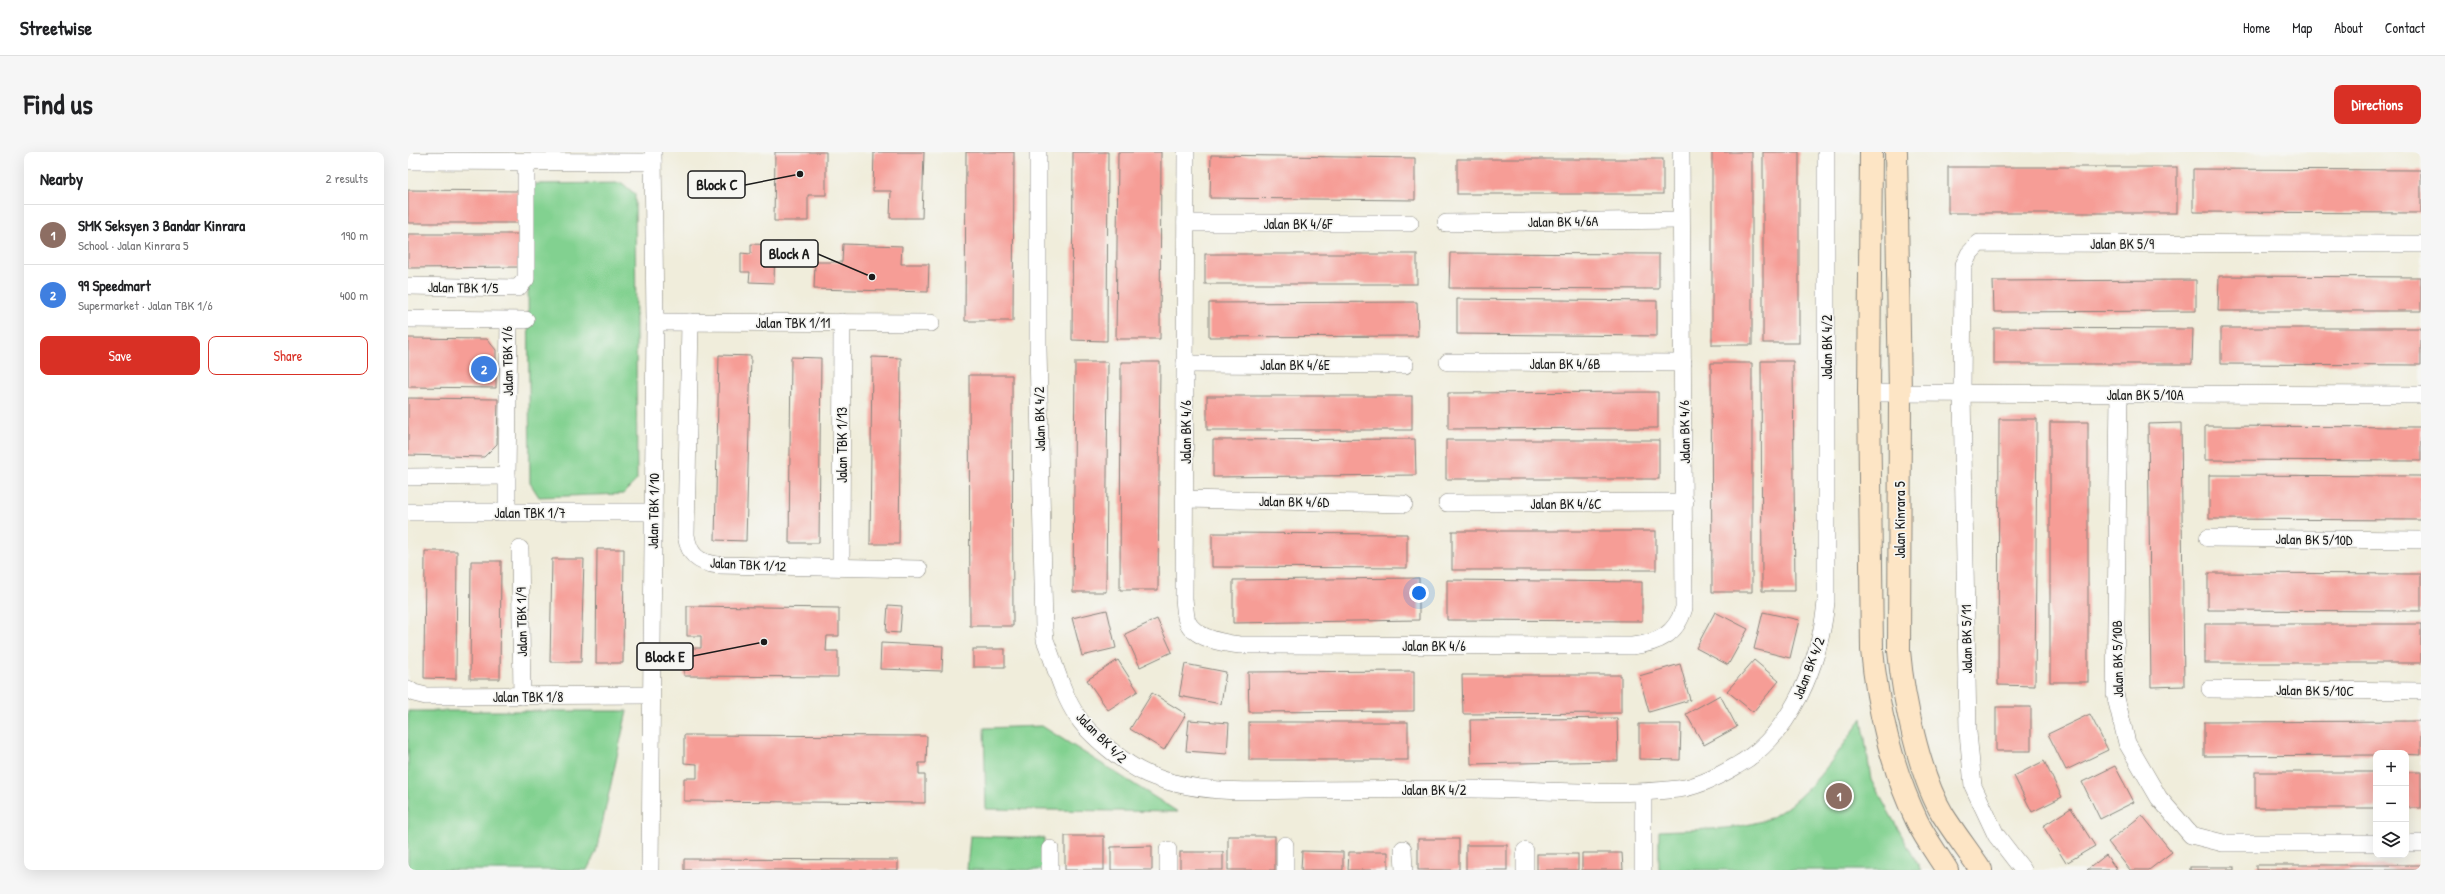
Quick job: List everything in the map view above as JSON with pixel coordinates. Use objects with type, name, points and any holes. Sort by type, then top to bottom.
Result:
[{"type":"main road","name":"Jalan Kinrara 5","points":[[1871,152],[1869,393],[1872,650],[1876,692],[1891,747],[1917,821],[1947,870]]},
{"type":"main road","name":"Jalan Kinrara 5","points":[[1896,152],[1900,393],[1899,651],[1902,690],[1927,777],[1942,814],[1981,870]]},
{"type":"street","name":"Jalan BK 4/2","points":[[1038,152],[1038,349],[1044,629],[1045,640],[1077,716],[1120,759],[1146,774],[1174,783],[1200,788],[1242,791],[1472,789],[1643,792],[1681,789],[1713,779],[1739,765],[1762,747],[1796,703],[1807,680],[1821,638],[1826,602],[1826,152]]},
{"type":"street","name":"Jalan BK 4/6","points":[[1186,152],[1184,599],[1187,622],[1201,635],[1219,642],[1240,645],[1632,646],[1653,643],[1670,633],[1680,620],[1684,608],[1685,502],[1680,220],[1681,152]]},
{"type":"street","points":[[408,161],[429,157],[526,162],[653,157]]},
{"type":"street","name":"Jalan TBK 1/10","points":[[650,870],[655,322],[653,157]]},
{"type":"street","name":"Jalan TBK 1/5","points":[[408,286],[518,288],[526,279],[526,162]]},
{"type":"street","name":"Jalan BK 4/6A","points":[[1446,222],[1680,220]]},
{"type":"street","name":"Jalan BK 4/6F","points":[[1186,222],[1410,223]]},
{"type":"street","name":"Jalan BK 5/9","points":[[1962,393],[1963,267],[1969,254],[1979,244],[2421,244]]},
{"type":"street","name":"Jalan TBK 1/6","points":[[408,320],[509,321],[508,512]]},
{"type":"street","points":[[509,321],[526,320]]},
{"type":"street","name":"Jalan TBK 1/11","points":[[655,322],[931,323]]},
{"type":"street","name":"Jalan TBK 1/12","points":[[690,322],[686,535],[688,546],[692,554],[699,560],[708,564],[919,569]]},
{"type":"street","name":"Jalan TBK 1/13","points":[[841,567],[842,322]]},
{"type":"street","name":"Jalan BK 4/6B","points":[[1448,362],[1683,363]]},
{"type":"street","name":"Jalan BK 4/6E","points":[[1185,364],[1405,365]]},
{"type":"street","name":"Jalan BK 5/10A","points":[[1869,393],[2421,395]]},
{"type":"street","name":"Jalan BK 5/11","points":[[1962,393],[1967,725],[1973,786],[1996,835],[2023,870]]},
{"type":"street","name":"Jalan BK 5/10B","points":[[2119,394],[2115,694],[2127,743],[2159,798],[2191,835],[2223,843],[2373,843]]},
{"type":"street","points":[[408,477],[508,476]]},
{"type":"street","name":"Jalan BK 4/6D","points":[[1185,499],[1404,504]]},
{"type":"street","name":"Jalan BK 4/6C","points":[[1447,503],[1685,502]]},
{"type":"street","name":"Jalan TBK 1/7","points":[[408,512],[653,512]]},
{"type":"street","name":"Jalan BK 5/10D","points":[[2208,538],[2421,540]]},
{"type":"street","name":"Jalan TBK 1/9","points":[[520,549],[522,696]]},
{"type":"street","name":"Jalan TBK 1/8","points":[[408,689],[414,693],[426,696],[651,695]]},
{"type":"street","name":"Jalan BK 5/10C","points":[[2210,689],[2421,691]]},
{"type":"street","points":[[1643,792],[1643,870]]},
{"type":"street","points":[[2409,843],[2421,843]]},
{"type":"street","points":[[1285,845],[1285,870]]},
{"type":"street","points":[[1050,848],[1050,870]]},
{"type":"street","points":[[1403,849],[1404,870]]},
{"type":"street","points":[[1168,850],[1168,870]]},
{"type":"street","points":[[1524,870],[1525,851]]},
{"type":"green space","points":[[622,183],[635,194],[637,480],[623,494],[539,497],[530,483],[527,184]]},
{"type":"green space","points":[[408,711],[627,711],[596,852],[587,870],[408,870]]},
{"type":"green space","points":[[1862,718],[1871,780],[1921,870],[1659,870],[1659,831],[1711,829],[1737,826],[1762,821],[1776,814],[1805,792],[1843,746]]},
{"type":"green space","points":[[1042,726],[1178,812],[986,809],[984,728]]},
{"type":"green space","points":[[970,836],[1044,838],[1043,870],[967,870]]},
{"type":"building","points":[[775,152],[826,152],[826,195],[808,195],[808,221],[774,221]]},
{"type":"building","points":[[874,152],[924,152],[922,218],[890,218],[891,191],[873,191]]},
{"type":"building","points":[[966,152],[1014,152],[1013,321],[965,321]]},
{"type":"building","points":[[1073,152],[1108,152],[1107,341],[1072,340]]},
{"type":"building","points":[[1118,152],[1161,152],[1160,339],[1116,339]]},
{"type":"building","points":[[1712,152],[1752,152],[1752,345],[1712,345]]},
{"type":"building","points":[[1763,152],[1799,152],[1799,343],[1763,343]]},
{"type":"building","points":[[1211,155],[1415,158],[1415,200],[1210,198]]},
{"type":"building","points":[[1457,159],[1663,159],[1663,194],[1457,194]]},
{"type":"building","points":[[1948,167],[2177,167],[2177,213],[1948,213]]},
{"type":"building","points":[[2193,169],[2421,170],[2421,213],[2193,212]]},
{"type":"building","points":[[408,190],[520,191],[520,223],[408,223]]},
{"type":"building","points":[[408,234],[522,234],[522,267],[408,268]]},
{"type":"building","points":[[751,244],[775,245],[774,283],[749,282],[750,272],[741,272],[741,253],[751,254]]},
{"type":"building","points":[[843,244],[902,246],[901,264],[929,264],[928,292],[814,289],[815,262],[842,262]]},
{"type":"building","points":[[1450,253],[1659,254],[1659,289],[1449,288]]},
{"type":"building","points":[[1205,254],[1417,254],[1417,284],[1205,284]]},
{"type":"building","points":[[2219,276],[2421,277],[2421,311],[2218,311]]},
{"type":"building","points":[[2196,280],[2196,311],[1994,312],[1993,281]]},
{"type":"building","points":[[1457,299],[1657,301],[1657,336],[1457,334]]},
{"type":"building","points":[[1417,302],[1418,336],[1209,337],[1209,303]]},
{"type":"building","points":[[1994,328],[2193,329],[2192,364],[1994,364]]},
{"type":"building","points":[[2221,328],[2421,328],[2421,365],[2221,364]]},
{"type":"building","points":[[408,338],[487,339],[496,350],[496,388],[408,387]]},
{"type":"building","points":[[719,355],[751,356],[746,541],[715,540]]},
{"type":"building","points":[[791,357],[821,358],[819,543],[789,543]]},
{"type":"building","points":[[872,357],[901,358],[899,544],[870,544]]},
{"type":"building","points":[[1761,361],[1793,361],[1795,591],[1762,591]]},
{"type":"building","points":[[1075,362],[1108,362],[1106,592],[1073,592]]},
{"type":"building","points":[[1121,362],[1160,362],[1158,590],[1120,590]]},
{"type":"building","points":[[1711,363],[1752,363],[1752,592],[1712,592]]},
{"type":"building","points":[[969,375],[1012,375],[1013,626],[970,626]]},
{"type":"building","points":[[1658,392],[1658,428],[1448,429],[1448,393]]},
{"type":"building","points":[[1207,396],[1412,396],[1412,430],[1207,430]]},
{"type":"building","points":[[408,398],[498,399],[497,444],[484,457],[408,455]]},
{"type":"building","points":[[1999,419],[2037,419],[2035,686],[1998,685]]},
{"type":"building","points":[[2050,422],[2088,422],[2088,682],[2050,682]]},
{"type":"building","points":[[2181,423],[2184,686],[2151,687],[2148,424]]},
{"type":"building","points":[[2205,426],[2421,427],[2421,461],[2205,460]]},
{"type":"building","points":[[1415,439],[1416,475],[1213,477],[1213,440]]},
{"type":"building","points":[[1446,440],[1659,440],[1659,479],[1446,479]]},
{"type":"building","points":[[2209,475],[2421,476],[2421,520],[2209,519]]},
{"type":"building","points":[[1452,531],[1656,531],[1656,570],[1452,570]]},
{"type":"building","points":[[1212,533],[1407,534],[1407,568],[1212,567]]},
{"type":"building","points":[[597,549],[624,549],[623,663],[596,663]]},
{"type":"building","points":[[425,551],[457,551],[456,679],[424,678]]},
{"type":"building","points":[[552,559],[584,559],[581,662],[550,662]]},
{"type":"building","points":[[471,561],[501,561],[500,679],[470,679]]},
{"type":"building","points":[[2208,573],[2421,574],[2421,611],[2208,610]]},
{"type":"building","points":[[1419,578],[1419,620],[1233,623],[1233,580]]},
{"type":"building","points":[[1447,580],[1642,582],[1642,621],[1447,620]]},
{"type":"building","points":[[888,605],[902,606],[900,633],[886,632]]},
{"type":"building","points":[[687,606],[839,608],[839,636],[827,636],[826,651],[838,651],[838,677],[684,676],[685,648],[701,648],[701,636],[687,636]]},
{"type":"building","points":[[1107,610],[1116,648],[1082,656],[1072,618]]},
{"type":"building","points":[[1715,612],[1748,629],[1728,665],[1696,648]]},
{"type":"building","points":[[1763,612],[1799,620],[1790,658],[1754,649]]},
{"type":"building","points":[[1157,619],[1172,652],[1140,667],[1125,634]]},
{"type":"building","points":[[2205,624],[2421,624],[2421,663],[2205,663]]},
{"type":"building","points":[[881,643],[943,646],[942,671],[880,669]]},
{"type":"building","points":[[973,649],[1005,649],[1005,667],[973,667]]},
{"type":"building","points":[[1118,660],[1138,691],[1108,710],[1087,680]]},
{"type":"building","points":[[1754,660],[1779,681],[1753,712],[1727,691]]},
{"type":"building","points":[[1185,664],[1226,672],[1221,704],[1179,696]]},
{"type":"building","points":[[1680,664],[1690,700],[1649,712],[1639,676]]},
{"type":"building","points":[[1414,671],[1414,711],[1249,712],[1248,672]]},
{"type":"building","points":[[1462,675],[1621,675],[1621,713],[1463,714]]},
{"type":"building","points":[[1152,693],[1186,714],[1164,750],[1130,729]]},
{"type":"building","points":[[1720,695],[1737,727],[1704,745],[1686,714]]},
{"type":"building","points":[[1996,707],[2031,707],[2031,751],[1996,751]]},
{"type":"building","points":[[2090,714],[2108,750],[2066,770],[2048,734]]},
{"type":"building","points":[[1617,718],[1618,761],[1471,764],[1470,720]]},
{"type":"building","points":[[1189,720],[1229,723],[1227,754],[1186,751]]},
{"type":"building","points":[[2421,721],[2421,755],[2409,754],[2409,750],[2373,750],[2373,755],[2204,756],[2204,722]]},
{"type":"building","points":[[1249,722],[1408,722],[1408,760],[1249,760]]},
{"type":"building","points":[[1639,724],[1681,724],[1680,760],[1639,759]]},
{"type":"building","points":[[684,735],[927,736],[926,763],[919,763],[919,775],[925,775],[925,803],[684,801],[684,778],[697,778],[697,764],[684,763]]},
{"type":"building","points":[[2044,761],[2062,797],[2032,812],[2014,776]]},
{"type":"building","points":[[2115,766],[2134,802],[2100,819],[2082,782]]},
{"type":"building","points":[[2255,772],[2373,772],[2373,808],[2255,808]]},
{"type":"building","points":[[2409,772],[2421,772],[2421,808],[2409,808]]},
{"type":"building","points":[[2071,808],[2095,846],[2066,863],[2043,826]]},
{"type":"building","points":[[2142,815],[2172,852],[2149,870],[2130,870],[2108,842]]},
{"type":"building","points":[[1065,836],[1104,836],[1104,870],[1065,870]]},
{"type":"building","points":[[1228,836],[1275,836],[1275,870],[1228,870]]},
{"type":"building","points":[[1418,839],[1459,839],[1459,870],[1418,870]]},
{"type":"building","points":[[1466,845],[1507,845],[1507,870],[1466,870]]},
{"type":"building","points":[[1152,846],[1152,870],[1111,870],[1111,847]]},
{"type":"building","points":[[1302,851],[1343,852],[1343,870],[1301,870]]},
{"type":"building","points":[[1180,852],[1223,852],[1223,870],[1180,870]]},
{"type":"building","points":[[1349,852],[1388,852],[1388,870],[1348,870]]},
{"type":"building","points":[[1582,853],[1622,853],[1623,870],[1582,870]]},
{"type":"building","points":[[1537,854],[1578,854],[1578,870],[1537,870]]},
{"type":"building","points":[[2106,855],[2117,870],[2087,870]]},
{"type":"building","points":[[684,859],[898,860],[898,870],[684,870]]},
{"type":"building","points":[[2256,865],[2421,865],[2421,870],[2256,870]]},
{"type":"building","points":[[2190,867],[2234,867],[2234,870],[2190,870]]},
{"type":"place","name":"Block C","points":[[800,174]]},
{"type":"place","name":"Block A","points":[[872,277]]},
{"type":"place","name":"99 Speedmart","points":[[484,369]]},
{"type":"place","name":"Block E","points":[[764,642]]},
{"type":"place","name":"SMK Seksyen 3 Bandar Kinrara","points":[[1839,796]]}]
